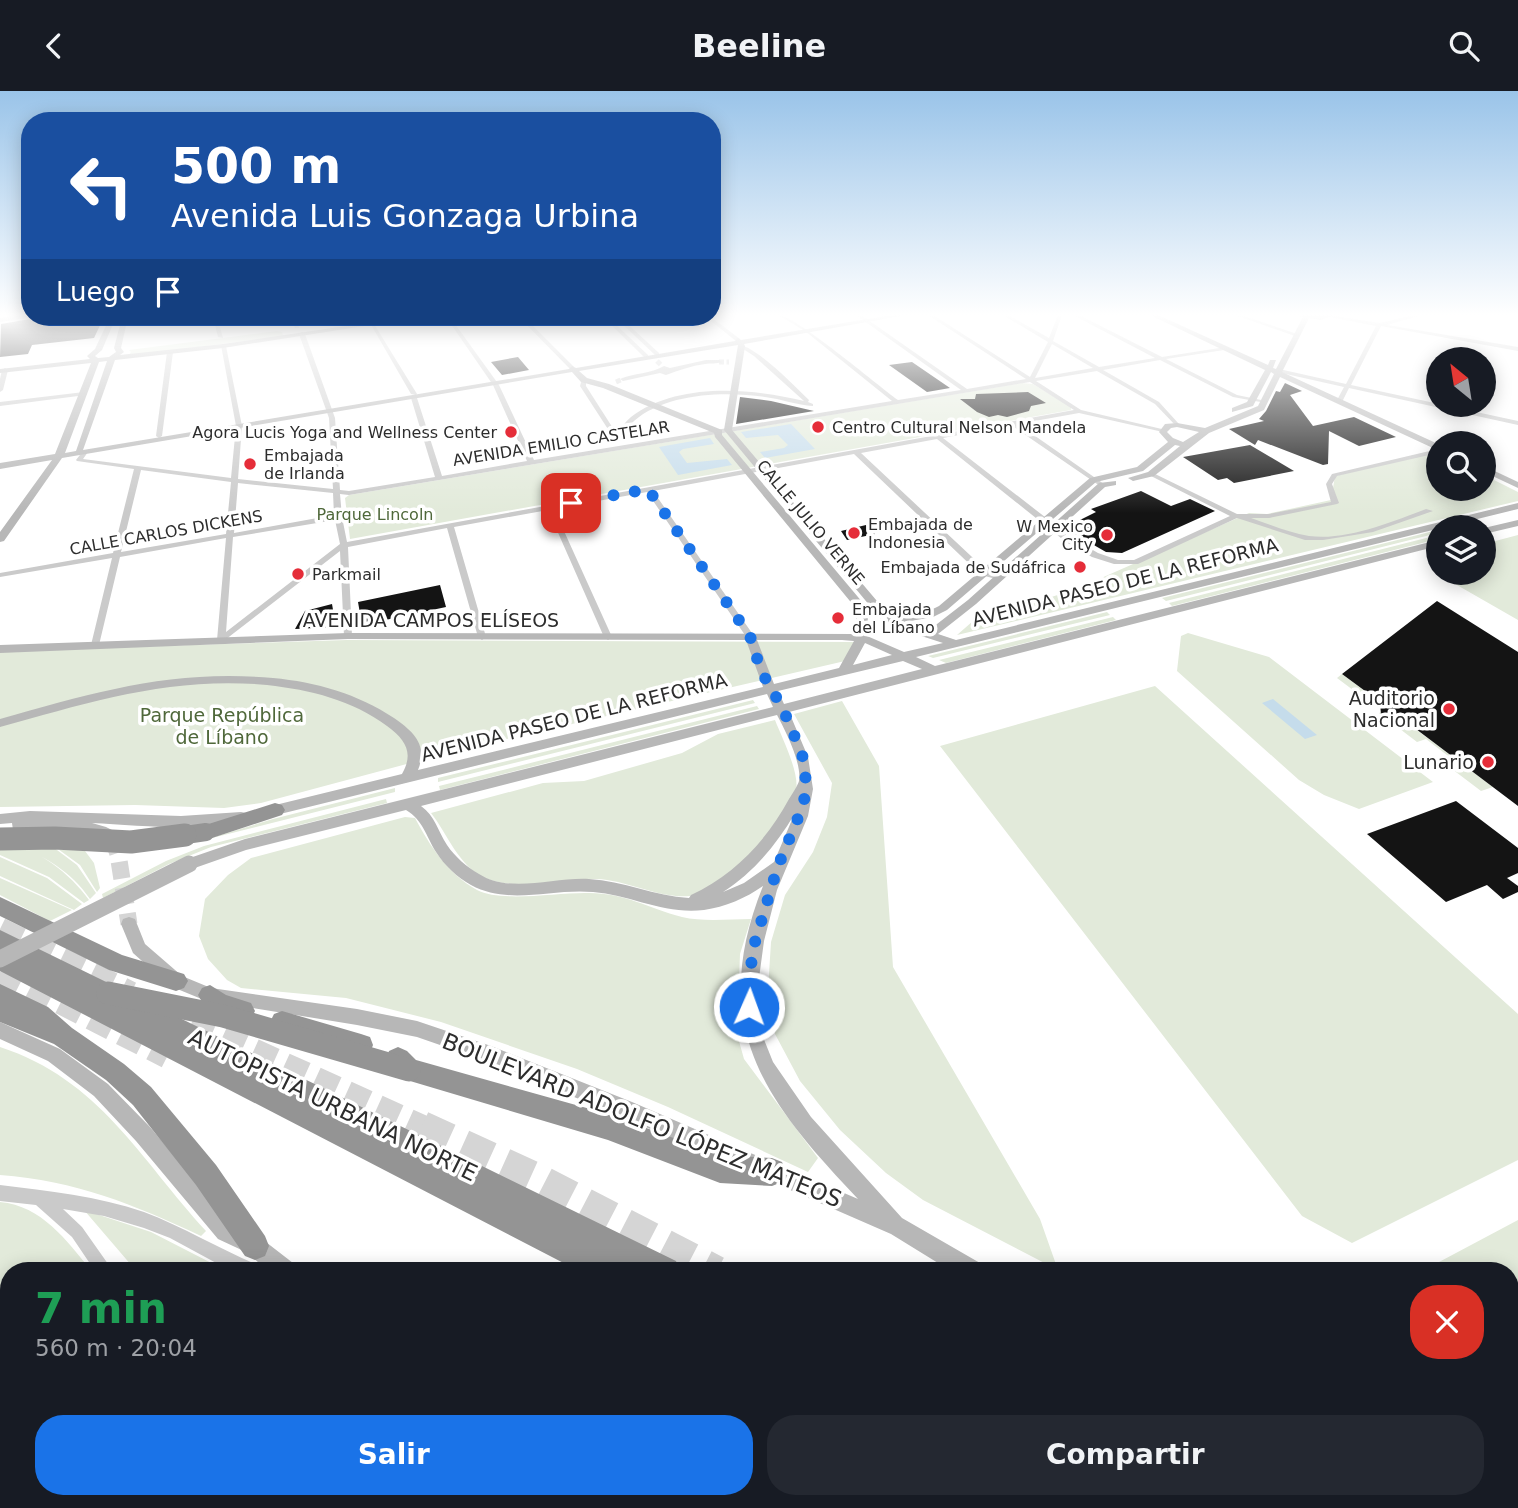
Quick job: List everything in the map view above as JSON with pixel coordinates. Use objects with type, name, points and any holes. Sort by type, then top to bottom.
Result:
[{"type":"highway","points":[[0,839],[131,842],[275,810]]},
{"type":"highway","points":[[0,907],[117,963],[176,981]]},
{"type":"highway","name":"AUTOPISTA URBANA NORTE","points":[[0,939],[648,1262]]},
{"type":"highway","name":"AUTOPISTA URBANA NORTE","points":[[0,959],[592,1262]]},
{"type":"highway","points":[[108,993],[188,1006],[301,1035],[409,1070],[542,1106],[673,1150],[720,1169],[772,1172]]},
{"type":"highway","points":[[0,994],[40,1015],[142,1096],[206,1175],[254,1258]]},
{"type":"highway","points":[[210,995],[226,1006],[389,1054],[402,1061],[409,1070]]},
{"type":"highway","points":[[0,1011],[64,1036]]},
{"type":"highway","points":[[301,1035],[341,1038]]},
{"type":"street","points":[[0,539],[60,454],[88,381]]},
{"type":"street","points":[[82,450],[104,381]]},
{"type":"street","points":[[159,436],[166,381]]},
{"type":"street","points":[[221,640],[232,535],[239,424],[230,381]]},
{"type":"street","points":[[319,381],[330,410],[338,517],[344,545],[348,636]]},
{"type":"street","points":[[405,381],[414,396],[439,478]]},
{"type":"street","points":[[0,464],[506,381]]},
{"type":"street","points":[[584,381],[583,386],[623,448]]},
{"type":"street","points":[[588,381],[723,431],[736,381]]},
{"type":"street","points":[[606,386],[620,381]]},
{"type":"street","points":[[785,381],[822,415]]},
{"type":"street","points":[[869,381],[896,402]]},
{"type":"street","points":[[952,381],[966,391]]},
{"type":"street","name":"AVENIDA EMILIO CASTELAR","points":[[82,450],[79,460],[337,493],[1024,381]]},
{"type":"street","points":[[1033,381],[1079,411],[1163,430],[1177,425],[1206,431]]},
{"type":"street","points":[[1120,381],[1157,403],[1177,425]]},
{"type":"street","points":[[1206,381],[1235,396],[1264,402]]},
{"type":"street","points":[[1196,427],[1250,404],[1262,381]]},
{"type":"street","points":[[930,635],[1000,578],[1098,483],[1151,474],[1206,431],[1261,408],[1274,381]]},
{"type":"street","points":[[1297,381],[1375,424],[1426,443]]},
{"type":"street","points":[[1322,381],[1518,423]]},
{"type":"street","points":[[1339,402],[1349,381]]},
{"type":"street","points":[[495,383],[531,462]]},
{"type":"street","points":[[616,437],[634,418],[656,407],[691,396],[734,393],[778,397],[811,405]]},
{"type":"street","points":[[0,404],[83,397]]},
{"type":"street","points":[[0,410],[83,397]]},
{"type":"street","points":[[221,640],[344,545],[1079,411]]},
{"type":"street","points":[[1012,423],[1098,483]]},
{"type":"street","points":[[82,450],[239,424]]},
{"type":"street","points":[[1163,430],[1165,436],[1187,445]]},
{"type":"street","name":"CALLE JULIO VERNE","points":[[863,638],[864,618],[859,605],[718,435],[723,431],[762,468],[872,603],[890,621],[959,644]]},
{"type":"street","points":[[937,436],[1053,529],[1095,555],[1118,562],[1135,562],[1236,516],[1269,516],[1335,503],[1329,484],[1334,475],[1426,451]]},
{"type":"street","points":[[890,621],[929,615],[943,608],[1044,521],[1098,483],[1140,469],[1174,441]]},
{"type":"street","points":[[856,452],[984,573],[1000,578]]},
{"type":"street","points":[[1496,465],[1518,475]]},
{"type":"street","points":[[95,645],[138,468]]},
{"type":"street","points":[[1496,473],[1518,483]]},
{"type":"street","points":[[1151,474],[1236,516],[1320,539],[1366,531],[1430,511]]},
{"type":"street","points":[[759,484],[773,481]]},
{"type":"street","points":[[648,489],[750,636],[761,671],[783,709],[802,754],[805,779],[803,806],[778,866],[752,952],[749,1007],[754,1036],[768,1071],[796,1112],[898,1227]]},
{"type":"street","name":"AVENIDA PASEO DE LA REFORMA","points":[[275,810],[1518,506]]},
{"type":"street","points":[[550,507],[608,637]]},
{"type":"street","name":"CALLE CARLOS DICKENS","points":[[0,575],[338,517]]},
{"type":"street","points":[[1496,528],[1518,523]]},
{"type":"street","points":[[450,525],[482,637]]},
{"type":"street","name":"AVENIDA PASEO DE LA REFORMA","points":[[0,959],[166,874],[245,845],[1426,546]]},
{"type":"street","points":[[318,566],[345,563]]},
{"type":"street","name":"AVENIDA CAMPOS ELÍSEOS","points":[[0,649],[348,636],[863,638]]},
{"type":"street","points":[[842,673],[863,638],[936,671]]},
{"type":"street","points":[[0,723],[112,691],[172,680],[214,677],[290,684],[358,701],[395,725],[410,739],[417,752],[416,764],[405,780]]},
{"type":"street","points":[[427,774],[418,789],[421,795],[430,799]]},
{"type":"street","points":[[674,904],[706,895],[738,876],[789,811],[805,779]]},
{"type":"street","points":[[407,804],[426,815],[447,856],[478,881],[509,889],[598,886],[674,904],[706,903],[731,897],[757,886],[778,866]]},
{"type":"street","points":[[0,819],[60,815],[202,827]]},
{"type":"street","points":[[0,828],[35,825],[81,827],[105,832],[113,837]]},
{"type":"street","name":"BOULEVARD ADOLFO LÓPEZ MATEOS","points":[[129,924],[139,948],[176,981],[210,995],[357,1017],[417,1029],[516,1064],[898,1227],[957,1262]]},
{"type":"street","points":[[0,1030],[54,1055],[101,1090],[138,1128],[225,1232],[254,1258]]},
{"type":"street","points":[[0,1193],[108,1208],[165,1228],[226,1262]]},
{"type":"street","points":[[41,1199],[78,1232],[100,1262]]},
{"type":"street","points":[[233,1262],[254,1258]]},
{"type":"green space","name":"Parque Lincoln","points":[[1022,383],[1033,384],[1071,407],[1071,410],[350,539],[345,498],[349,495]]},
{"type":"green space","points":[[1426,454],[1426,501],[1496,501],[1496,481],[1518,492],[1518,501],[1459,515],[1426,515],[1426,523],[957,635],[973,621],[1074,590],[1249,513],[1267,514],[1331,500],[1335,476]]},
{"type":"green space","points":[[1426,533],[1426,536],[1166,601],[1162,598]]},
{"type":"green space","points":[[1518,535],[1518,620],[1457,585],[1496,585],[1496,541]]},
{"type":"green space","points":[[1426,538],[1426,542],[1172,606],[1169,603]]},
{"type":"green space","points":[[1107,612],[1110,615],[933,658],[928,656]]},
{"type":"green space","points":[[1113,617],[1116,620],[946,663],[939,660]]},
{"type":"green space","points":[[1188,633],[1269,657],[1433,782],[1359,809],[1324,795],[1299,780],[1177,671],[1181,636]]},
{"type":"green space","name":"Parque República de Líbano","points":[[347,640],[856,642],[845,661],[459,750],[261,803],[224,808],[135,805],[0,807],[0,651]]},
{"type":"green space","points":[[1342,674],[1493,787],[1481,791],[1448,766],[1456,762],[1426,739],[1417,742],[1379,713],[1385,711],[1374,702],[1354,694],[1357,693],[1337,678]]},
{"type":"green space","points":[[1155,686],[1518,1014],[1518,1160],[1352,1243],[1302,1216],[940,746]]},
{"type":"green space","points":[[753,700],[755,703],[438,782],[438,778]]},
{"type":"green space","points":[[842,701],[879,766],[893,967],[1040,1219],[1055,1262],[1043,1262],[923,1200],[886,1173],[840,1130],[800,1081],[775,1034],[768,990],[771,942],[785,895],[813,852],[827,817],[832,783],[794,714]]},
{"type":"green space","points":[[757,706],[759,709],[440,790],[439,786]]},
{"type":"green space","points":[[775,720],[790,755],[797,784],[791,806],[754,856],[738,871],[705,892],[690,896],[667,895],[596,879],[526,884],[498,882],[485,878],[468,866],[431,813],[543,783],[584,781],[682,753],[718,734]]},
{"type":"green space","points":[[395,788],[395,792],[204,840],[273,819]]},
{"type":"green space","points":[[386,799],[387,803],[211,847],[169,864],[103,898],[102,894],[166,861],[204,846]]},
{"type":"green space","points":[[405,817],[415,818],[434,849],[457,876],[488,894],[602,894],[625,898],[690,919],[751,919],[740,954],[737,1034],[744,1059],[818,1158],[808,1172],[668,1107],[577,1069],[441,1022],[346,998],[241,988],[227,980],[208,959],[199,936],[205,899],[228,875],[251,858]]},
{"type":"green space","points":[[14,844],[49,844],[77,865],[96,893],[90,899],[74,880],[56,866]]},
{"type":"green space","points":[[51,844],[82,847],[94,863],[100,888],[97,892],[80,865]]},
{"type":"green space","points":[[0,845],[25,849],[50,862],[72,880],[89,900],[84,903],[49,877],[0,855]]},
{"type":"green space","points":[[0,857],[47,878],[82,904],[74,910],[0,876]]},
{"type":"green space","points":[[0,878],[72,910],[50,921],[0,895]]},
{"type":"green space","points":[[0,1047],[35,1061],[65,1079],[91,1100],[138,1150],[206,1231],[201,1236],[128,1204],[79,1189],[0,1175]]},
{"type":"green space","points":[[0,1202],[15,1205],[41,1217],[84,1262],[0,1262]]},
{"type":"green space","points":[[84,1210],[151,1232],[209,1262],[129,1262]]},
{"type":"green space","points":[[1518,1220],[1518,1262],[1439,1262]]},
{"type":"water","points":[[791,424],[815,449],[765,458],[760,452],[788,445],[778,435],[746,438],[741,432]]},
{"type":"water","points":[[710,438],[714,444],[679,452],[687,463],[727,459],[732,465],[678,475],[659,447]]},
{"type":"water","points":[[1273,699],[1317,735],[1305,739],[1262,703]]},
{"type":"building","points":[[912,381],[940,381],[950,388],[927,392]]},
{"type":"building","points":[[1285,383],[1302,391],[1290,395],[1313,426],[1354,417],[1396,437],[1359,446],[1329,431],[1328,464],[1323,465],[1258,440],[1255,445],[1229,429],[1264,421],[1259,419],[1276,391],[1280,392]]},
{"type":"building","points":[[1028,392],[1046,403],[1031,406],[1029,411],[1007,417],[989,417],[960,399],[975,399],[976,394]]},
{"type":"building","points":[[740,397],[771,401],[814,411],[736,424]]},
{"type":"building","points":[[1250,445],[1294,471],[1234,483],[1227,478],[1218,480],[1183,457]]},
{"type":"building","points":[[1141,491],[1171,506],[1190,499],[1215,511],[1122,553],[1106,552],[1064,528],[1096,512],[1091,509]]},
{"type":"building","name":"Embajada de Indonesia","points":[[866,525],[875,534],[847,540],[841,531]]},
{"type":"building","points":[[440,585],[446,607],[362,625],[358,602]]},
{"type":"building","name":"Auditorio Nacional","points":[[1437,601],[1518,652],[1518,806],[1408,723],[1381,715],[1380,702],[1342,674]]},
{"type":"building","points":[[332,604],[336,627],[295,629],[305,611]]},
{"type":"building","points":[[1456,801],[1518,848],[1518,873],[1507,878],[1518,886],[1518,892],[1503,899],[1487,885],[1446,902],[1367,834]]},
{"type":"tunnel","points":[[112,837],[118,854],[129,924]]},
{"type":"tunnel","points":[[0,929],[131,993]]},
{"type":"tunnel","points":[[0,972],[167,1057]]},
{"type":"tunnel","points":[[161,1008],[426,1128]]},
{"type":"tunnel","points":[[422,1126],[535,1177],[700,1262]]},
{"type":"place","name":"Centro Cultural Nelson Mandela","points":[[818,427]]},
{"type":"place","name":"Agora Lucis Yoga and Wellness Center","points":[[511,432]]},
{"type":"place","name":"Embajada de Irlanda","points":[[250,464]]},
{"type":"place","name":"Embajada de Indonesia","points":[[854,533]]},
{"type":"place","name":"W Mexico City","points":[[1107,535]]},
{"type":"place","name":"Embajada de Sudáfrica","points":[[1080,567]]},
{"type":"place","name":"Parkmail","points":[[298,574]]},
{"type":"place","name":"Embajada del Líbano","points":[[838,618]]},
{"type":"place","name":"Auditorio Nacional","points":[[1449,709]]},
{"type":"place","name":"Lunario","points":[[1488,762]]},
{"type":"route","points":[[571,503],[648,489],[750,636],[761,671],[783,709],[802,754],[805,797],[756,933],[749,982],[749,1007]]}]
